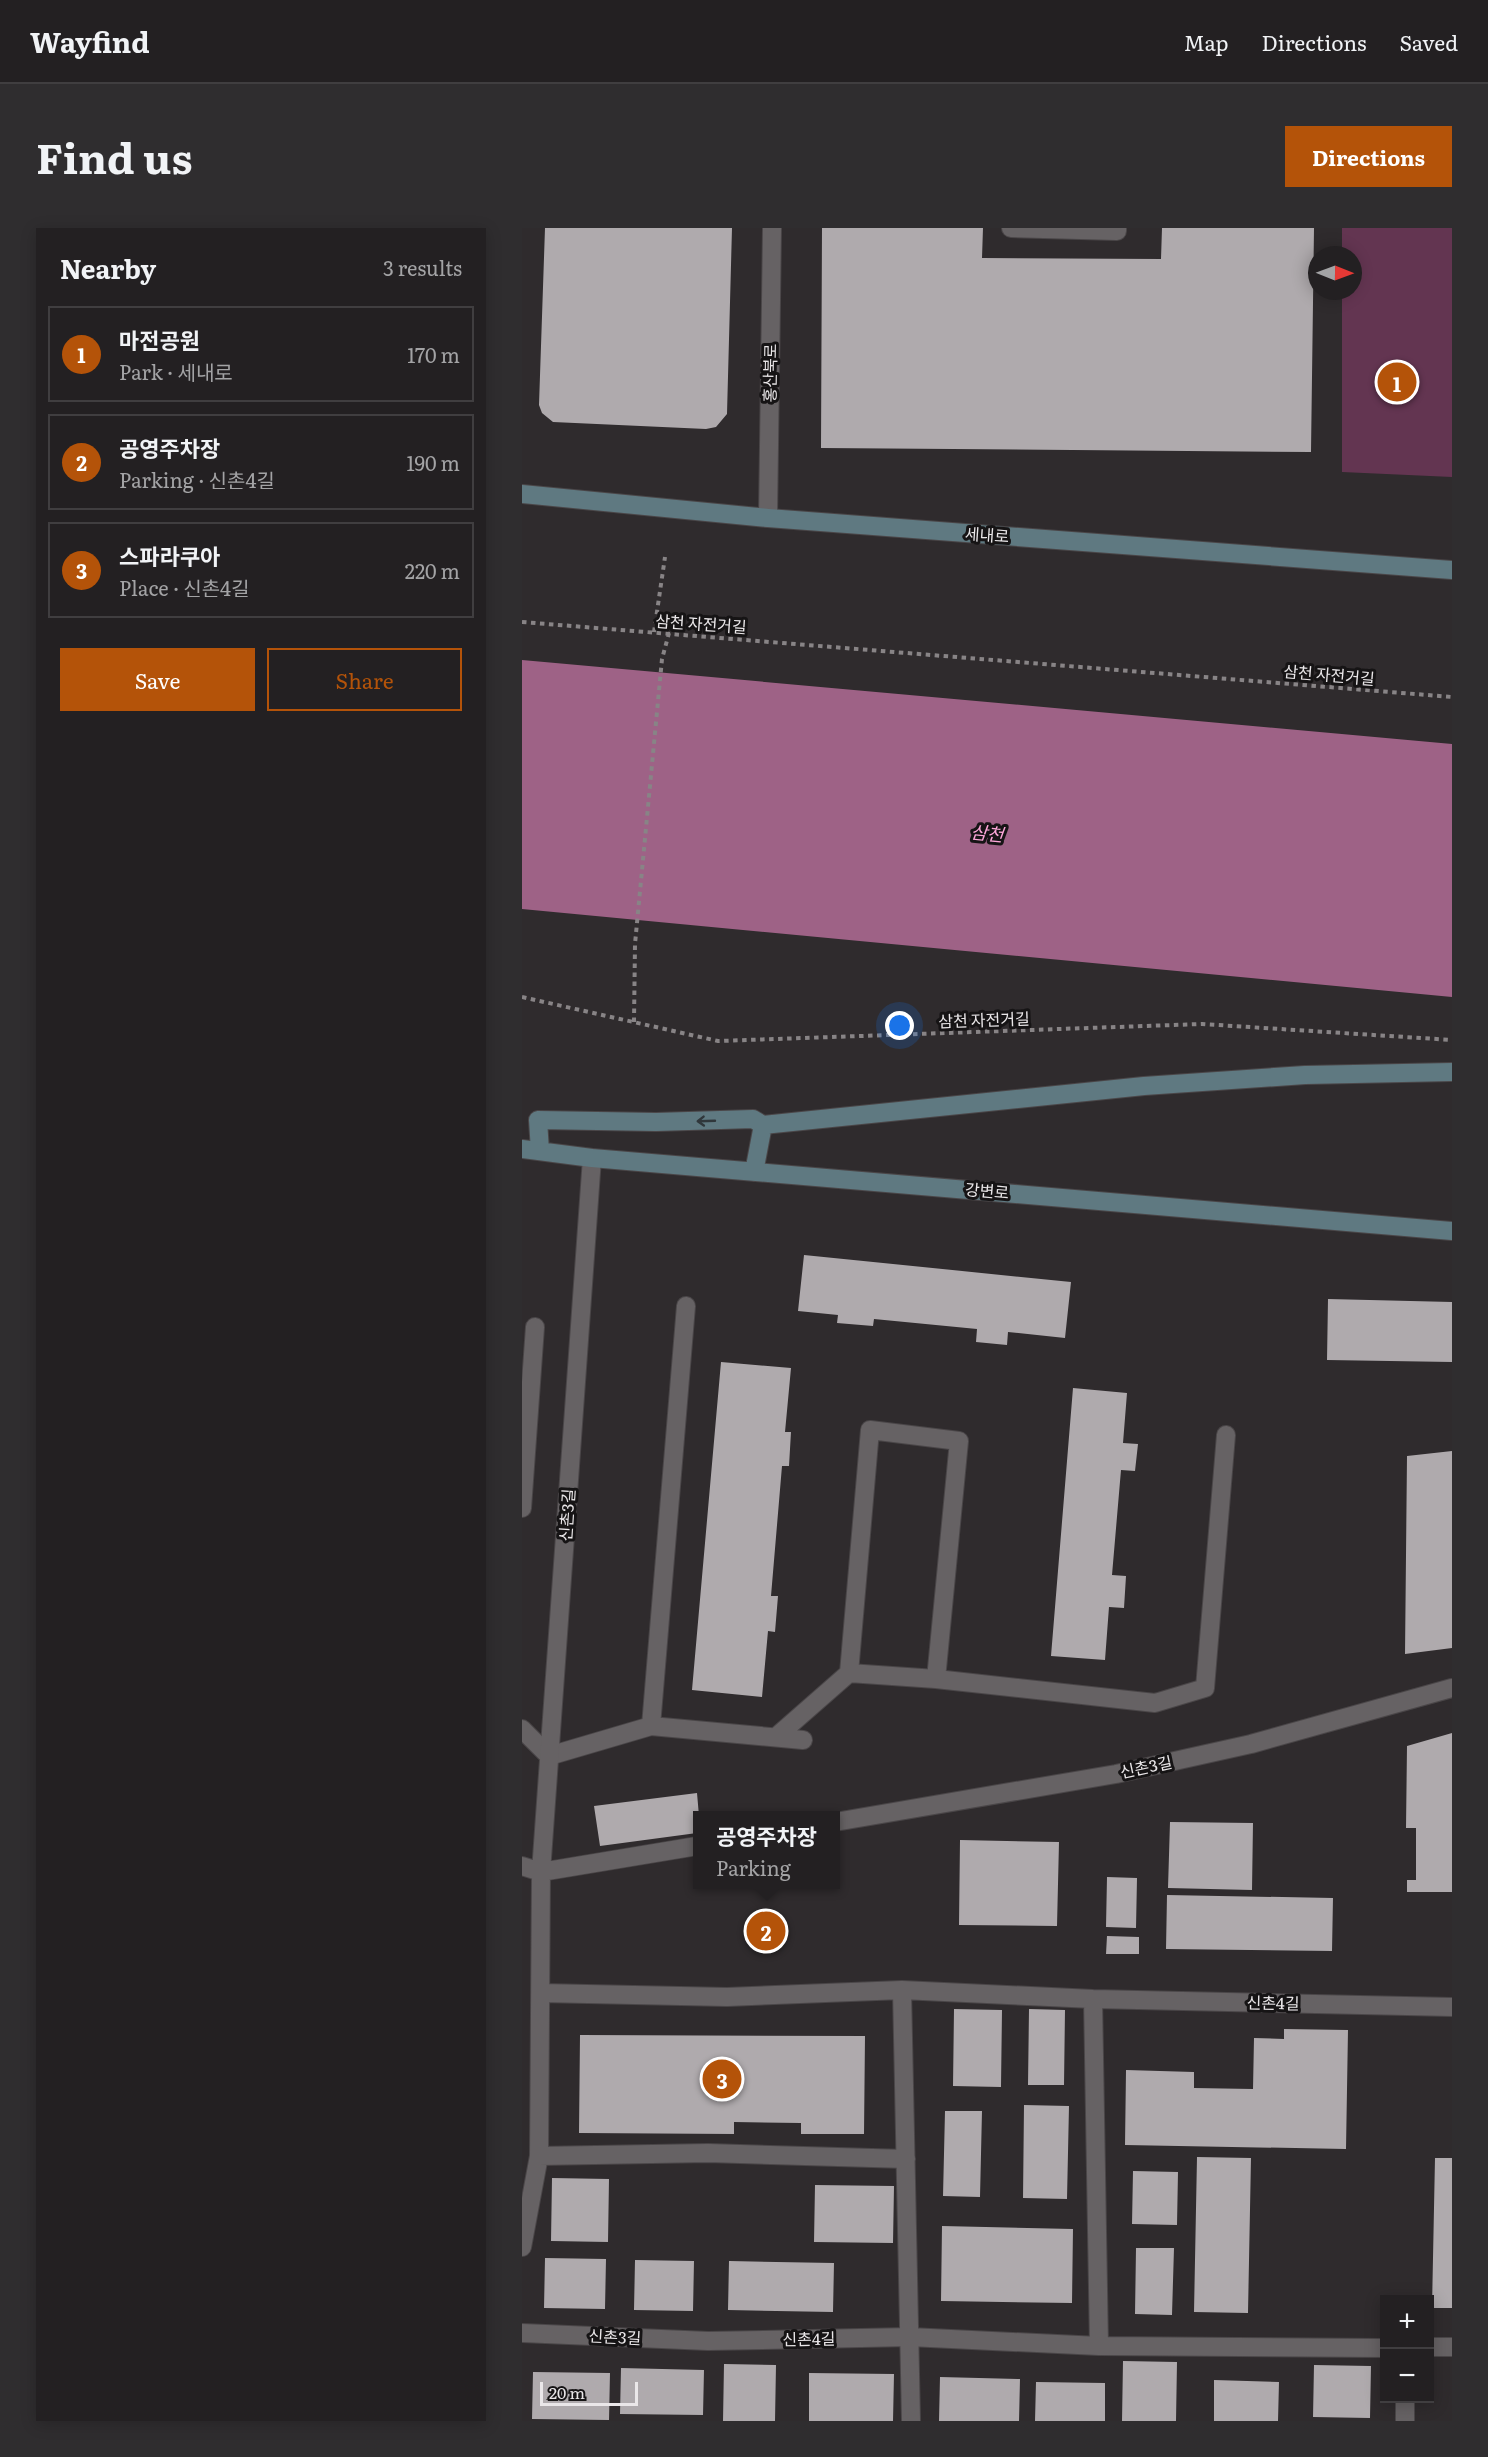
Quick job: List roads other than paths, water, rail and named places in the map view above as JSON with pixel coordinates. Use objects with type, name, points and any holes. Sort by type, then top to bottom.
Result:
[{"type":"street","name":"홍산북로","points":[[768,518],[772,228]]},
{"type":"street","points":[[1011,228],[1116,231],[1117,228]]},
{"type":"street","name":"세내로","points":[[522,494],[768,518],[1452,570]]},
{"type":"street","points":[[531,1150],[538,1120],[656,1122],[753,1119],[763,1125],[1155,1085],[1305,1075],[1452,1072]]},
{"type":"street","points":[[754,1172],[763,1125]]},
{"type":"street","name":"강변로","points":[[531,1150],[592,1158],[1452,1231]]},
{"type":"street","name":"신촌3길","points":[[522,2247],[539,2156],[541,1872],[592,1158]]},
{"type":"street","points":[[651,1726],[686,1306]]},
{"type":"street","points":[[522,1508],[535,1327]]},
{"type":"street","points":[[776,1737],[849,1673],[870,1430],[959,1442],[936,1679]]},
{"type":"street","points":[[849,1673],[936,1679],[1155,1703],[1205,1688],[1226,1435]]},
{"type":"street","name":"신촌3길","points":[[840,1821],[1116,1774],[1251,1744],[1452,1688]]},
{"type":"street","points":[[522,1729],[549,1756],[651,1726],[803,1740]]},
{"type":"street","points":[[522,1866],[541,1872],[693,1847]]},
{"type":"street","points":[[902,1990],[911,2421]]},
{"type":"street","name":"신촌4길","points":[[541,1993],[727,1997],[902,1990],[1093,1999],[1452,2007]]},
{"type":"street","points":[[1093,1999],[1099,2346]]},
{"type":"street","points":[[539,2156],[708,2153],[906,2159]]},
{"type":"street","name":"신촌3길","points":[[522,2332],[708,2341]]},
{"type":"street","name":"신촌4길","points":[[708,2341],[910,2337],[1099,2346],[1380,2348]]},
{"type":"street","points":[[1434,2348],[1452,2347]]},
{"type":"street","points":[[1405,2403],[1405,2421]]},
{"type":"water","name":"삼천","points":[[522,660],[1452,744],[1452,997],[522,909]]},
{"type":"place","name":"마전공원","points":[[1397,382]]},
{"type":"place","name":"공영주차장","points":[[766,1931]]},
{"type":"place","name":"스파라쿠아","points":[[722,2079]]}]
